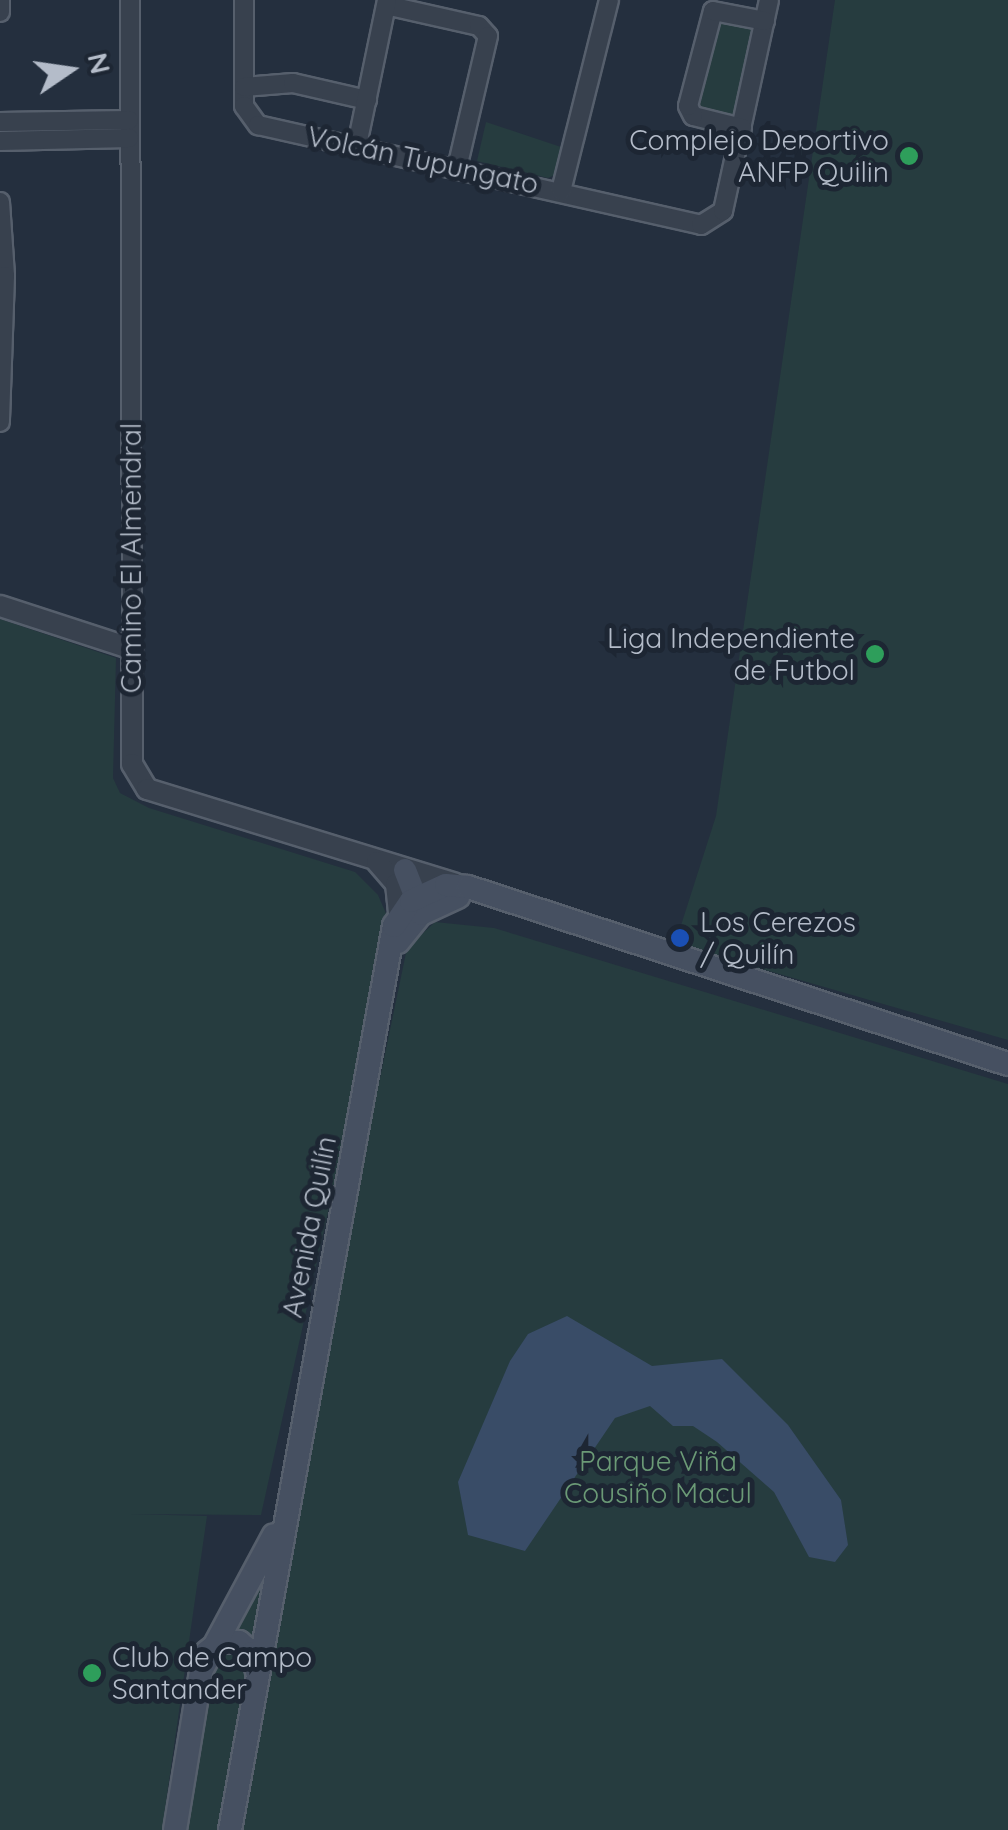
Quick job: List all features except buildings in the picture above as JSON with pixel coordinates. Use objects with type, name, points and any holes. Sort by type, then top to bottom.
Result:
[{"type":"main road","points":[[405,870],[412,908]]},
{"type":"main road","points":[[412,908],[455,884],[1008,1064]]},
{"type":"main road","points":[[412,908],[455,897],[495,898]]},
{"type":"main road","name":"Avenida Quilín","points":[[230,1830],[286,1507],[390,958],[412,908]]},
{"type":"main road","name":"Avenida Quilín","points":[[175,1830],[190,1714],[208,1652],[256,1573],[286,1507]]},
{"type":"main road","points":[[208,1652],[221,1641],[238,1642],[252,1654],[257,1672]]},
{"type":"street","points":[[0,0],[0,12]]},
{"type":"street","name":"Camino El Almendral","points":[[130,0],[132,764],[140,783],[455,884]]},
{"type":"street","name":"Volcán Tupungato","points":[[244,0],[245,111],[258,125],[561,190],[696,224],[714,221],[723,211],[742,128]]},
{"type":"street","points":[[561,190],[608,0]]},
{"type":"street","points":[[765,21],[713,11],[688,106],[692,116],[742,128],[770,0]]},
{"type":"street","points":[[357,144],[388,3],[486,32],[457,168]]},
{"type":"street","points":[[244,88],[292,83],[367,100]]},
{"type":"street","points":[[0,122],[129,129]]},
{"type":"street","points":[[0,141],[129,129]]},
{"type":"street","points":[[0,202],[5,276],[0,422]]},
{"type":"street","points":[[0,606],[132,648]]},
{"type":"street","points":[[376,861],[412,908]]},
{"type":"green space","points":[[835,0],[1008,0],[1008,1040],[675,944],[716,816]]},
{"type":"green space","points":[[713,17],[756,24],[734,121],[694,110]]},
{"type":"green space","points":[[486,122],[564,148],[557,174],[548,178],[477,161]]},
{"type":"green space","points":[[0,619],[116,658],[113,778],[120,793],[149,808],[355,872],[378,895],[388,918],[388,941],[261,1515],[129,1514],[207,1516],[162,1830],[0,1830]]},
{"type":"green space","name":"Parque Viña Cousiño Macul","points":[[435,922],[494,928],[1008,1084],[1008,1830],[240,1830],[352,1213],[407,948]]},
{"type":"green space","points":[[263,1580],[252,1642],[228,1633]]},
{"type":"green space","points":[[233,1648],[251,1668],[224,1830],[187,1830],[188,1790],[213,1669],[218,1655]]},
{"type":"water","points":[[567,1316],[652,1366],[722,1359],[788,1425],[841,1500],[848,1545],[835,1562],[809,1557],[774,1492],[717,1442],[693,1426],[673,1426],[650,1406],[615,1418],[525,1551],[468,1535],[458,1482],[510,1361],[528,1334]]},
{"type":"place","name":"Complejo Deportivo ANFP Quilin","points":[[909,156]]},
{"type":"place","name":"Liga Independiente de Futbol","points":[[875,654]]},
{"type":"place","name":"Los Cerezos / Quilín","points":[[680,938]]},
{"type":"place","name":"Club de Campo Santander","points":[[92,1673]]}]
